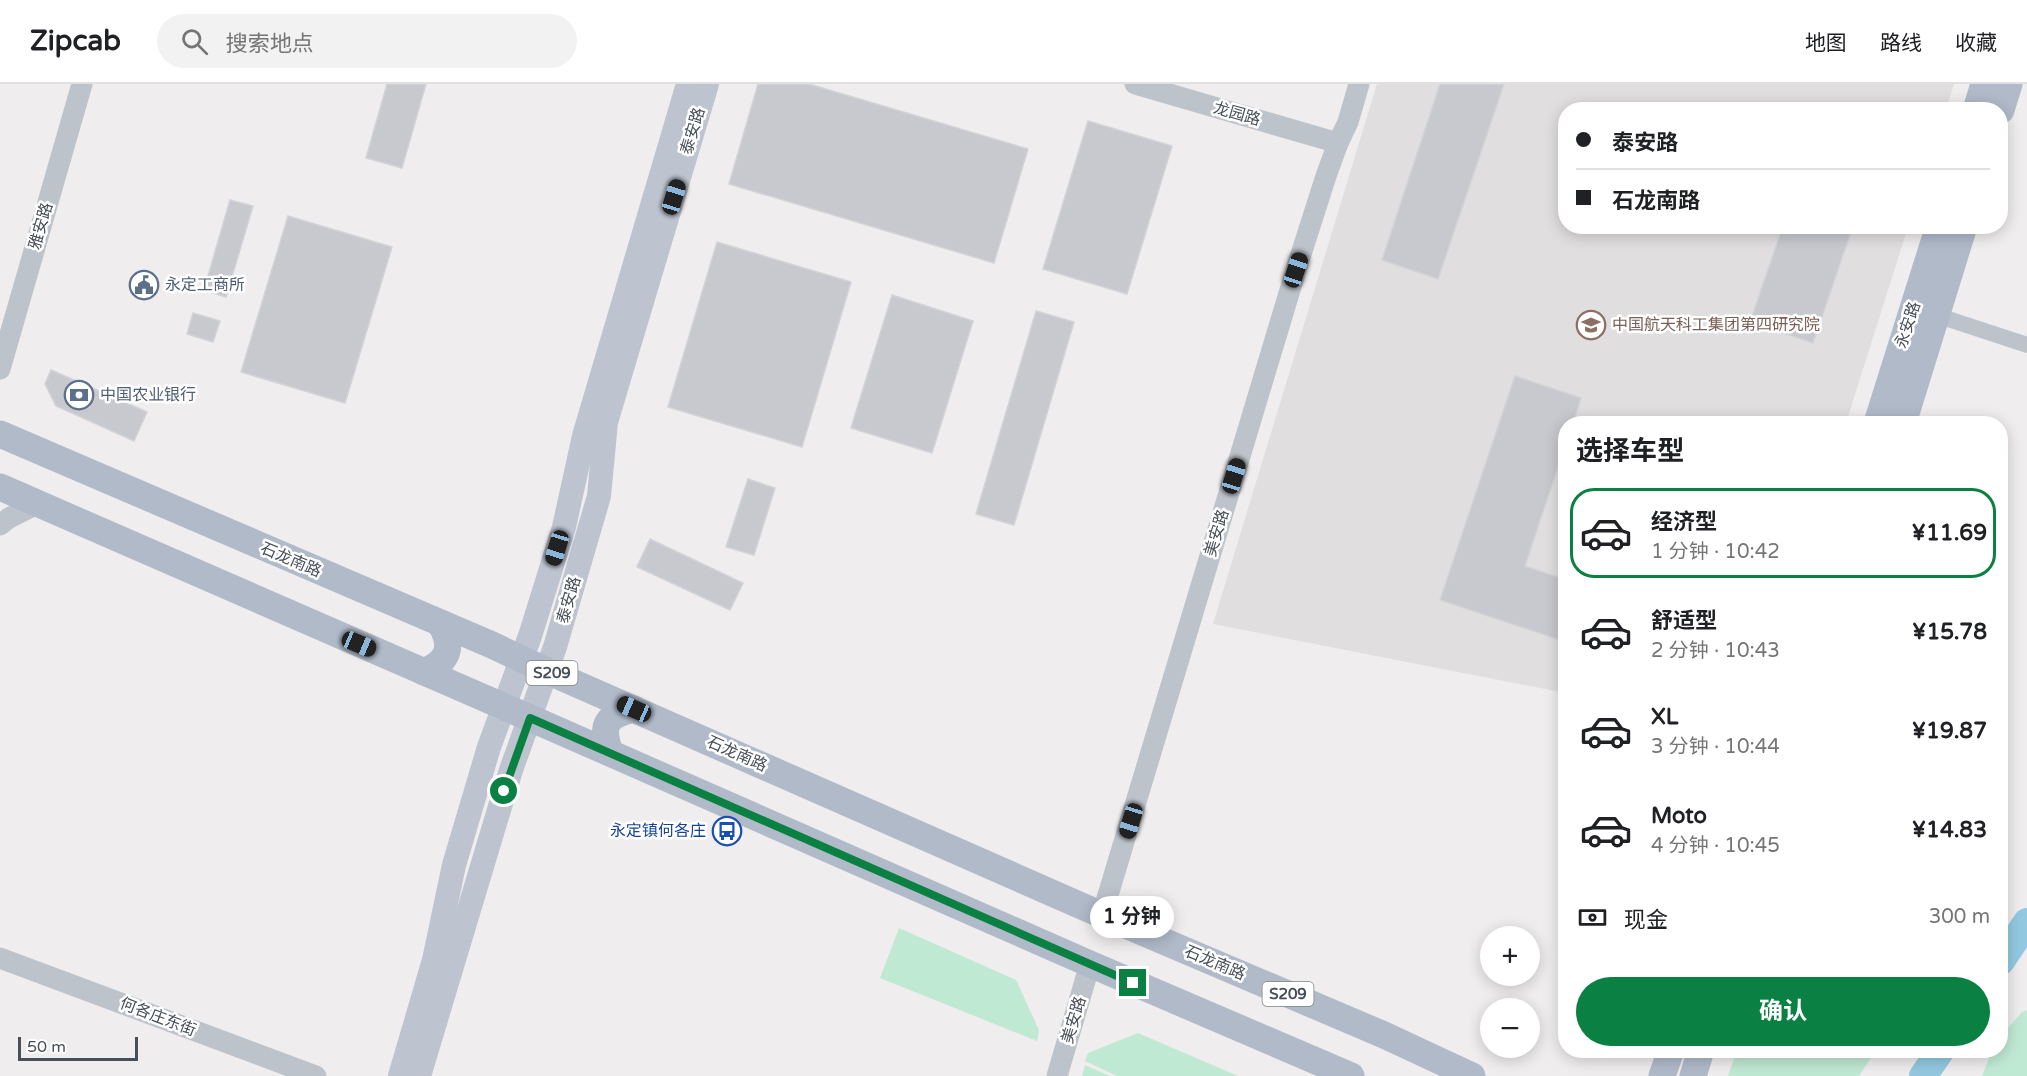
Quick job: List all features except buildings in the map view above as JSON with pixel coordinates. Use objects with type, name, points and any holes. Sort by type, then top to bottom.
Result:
[{"type":"main road","name":"泰安路","points":[[400,1076],[434,960],[454,865],[489,747],[522,659],[564,527],[584,436],[688,84]]},
{"type":"main road","name":"泰安路","points":[[420,1076],[511,770],[547,671],[599,496],[606,422],[707,84]]},
{"type":"main road","points":[[1978,102],[1984,84]]},
{"type":"main road","points":[[2003,102],[2009,84]]},
{"type":"main road","name":"永安路","points":[[1878,416],[1936,234]]},
{"type":"main road","name":"永安路","points":[[1905,416],[1961,234]]},
{"type":"main road","name":"石龙南路","points":[[0,434],[440,623],[1102,915],[1384,1035],[1472,1076]]},
{"type":"main road","points":[[0,487],[1351,1076]]},
{"type":"main road","points":[[424,672],[435,667],[444,658],[448,648],[447,634],[440,623]]},
{"type":"main road","points":[[610,753],[604,731],[609,719],[621,712],[634,709]]},
{"type":"main road","points":[[1662,1076],[1668,1058]]},
{"type":"main road","points":[[1693,1076],[1699,1058]]},
{"type":"street","name":"雅安路","points":[[0,369],[82,84]]},
{"type":"street","name":"龙园路","points":[[1135,84],[1338,143]]},
{"type":"street","name":"美安路","points":[[1102,915],[1296,270],[1359,84]]},
{"type":"street","points":[[1936,315],[2027,345]]},
{"type":"street","points":[[0,525],[37,504]]},
{"type":"street","name":"何各庄东街","points":[[0,958],[316,1076]]},
{"type":"street","name":"美安路","points":[[1057,1076],[1090,964]]},
{"type":"shaded area","name":"中国航天科工集团第四研究院","points":[[1377,84],[1954,84],[1948,102],[1558,102],[1558,234],[1906,234],[1848,416],[1558,416],[1558,691],[1213,624]]},
{"type":"green space","points":[[899,928],[1016,980],[1039,1030],[1037,1041],[880,978]]},
{"type":"green space","points":[[2027,1010],[2027,1076],[1982,1076],[1989,1058],[2008,1058],[2008,1028],[2022,1012]]},
{"type":"green space","points":[[1138,1033],[1238,1076],[1117,1076],[1085,1061],[1088,1053]]},
{"type":"green space","points":[[1734,1058],[1871,1058],[1859,1076],[1728,1076]]},
{"type":"green space","points":[[1085,1065],[1110,1076],[1082,1076]]},
{"type":"waterway","points":[[2008,950],[2027,922]]},
{"type":"waterway","points":[[1923,1076],[1935,1058]]},
{"type":"place","name":"永定工商所","points":[[144,285]]},
{"type":"place","name":"中国航天科工集团第四研究院","points":[[1591,325]]},
{"type":"place","name":"中国农业银行","points":[[79,395]]},
{"type":"place","name":"永定镇何各庄","points":[[727,831]]},
{"type":"route","points":[[504,791],[530,718],[1133,983]]}]
